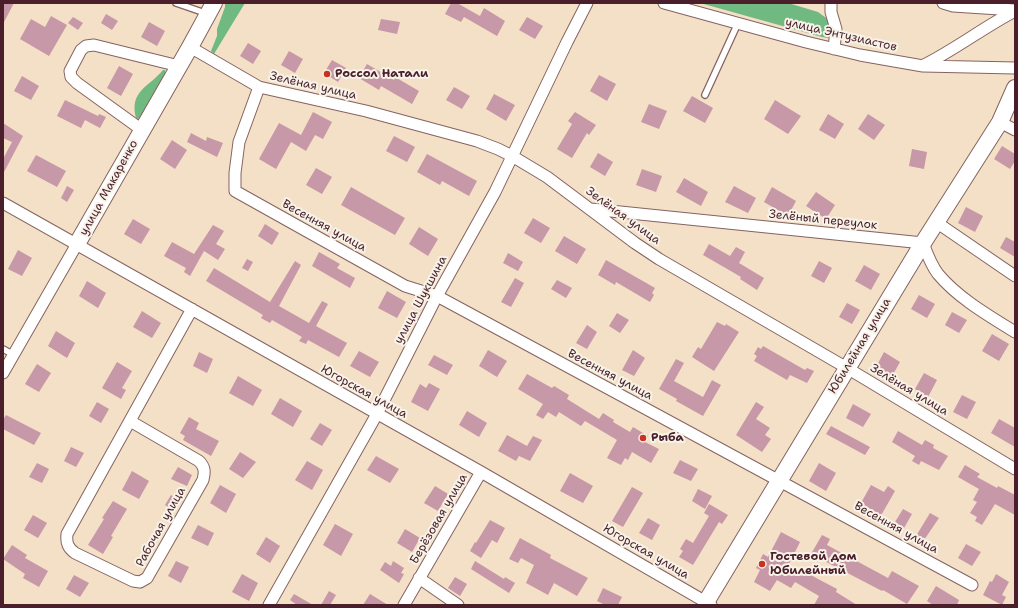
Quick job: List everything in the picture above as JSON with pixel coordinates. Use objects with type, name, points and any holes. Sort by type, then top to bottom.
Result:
[{"type":"street","name":"улица Шукшина","points":[[269,605],[377,414],[437,296],[495,192],[587,3]]},
{"type":"street","name":"улица Энтузиастов","points":[[664,3],[860,55],[923,66],[1015,68]]},
{"type":"street","points":[[831,3],[831,12],[836,29],[834,49]]},
{"type":"street","points":[[942,3],[953,6],[1015,11]]},
{"type":"street","name":"улица Макаренко","points":[[3,373],[211,8]]},
{"type":"street","points":[[923,66],[1015,11]]},
{"type":"street","points":[[142,130],[77,83],[71,77],[70,71],[81,50],[86,46],[94,45],[179,66]]},
{"type":"street","name":"Зелёная улица","points":[[190,47],[259,86],[366,111],[477,141],[512,156],[547,177],[635,243],[659,259],[847,368],[1015,469]]},
{"type":"street","name":"Весенняя улица","points":[[259,86],[239,142],[234,173],[236,191],[405,286],[437,296],[972,585]]},
{"type":"street","name":"Юбилейная улица","points":[[707,604],[847,368],[936,222],[1000,122],[1015,88]]},
{"type":"street","points":[[1000,122],[1015,130]]},
{"type":"street","name":"Югорская улица","points":[[3,203],[481,472],[707,604]]},
{"type":"street","name":"Зелёный переулок","points":[[590,209],[923,243]]},
{"type":"street","points":[[936,222],[1015,276]]},
{"type":"street","points":[[923,243],[931,262],[948,284],[986,314],[1015,332]]},
{"type":"street","name":"Рабочая улица","points":[[130,421],[200,461],[204,465],[205,473],[203,480],[147,578],[140,582],[69,549],[66,540],[67,534],[192,309]]},
{"type":"street","name":"Берёзовая улица","points":[[404,605],[481,472]]},
{"type":"street","name":"Берёзовая улица","points":[[420,578],[458,605]]},
{"type":"lane","points":[[176,3],[211,8]]},
{"type":"lane","points":[[705,95],[738,23]]},
{"type":"lane","points":[[3,349],[14,355]]},
{"type":"green space","points":[[225,3],[245,3],[214,54],[211,51],[217,36],[217,29]]},
{"type":"green space","points":[[700,3],[788,3],[818,12],[829,20],[832,34],[828,38],[822,37]]},
{"type":"green space","points":[[163,70],[165,70],[166,74],[143,114],[138,119],[136,118],[135,102],[138,95]]},
{"type":"building","points":[[3,3],[14,3],[3,24]]},
{"type":"building","points":[[451,3],[457,3],[480,16],[484,8],[505,21],[497,36],[464,17],[461,22],[445,14]]},
{"type":"building","points":[[106,14],[118,21],[112,30],[101,23]]},
{"type":"building","points":[[51,16],[67,25],[49,56],[20,39],[31,19],[45,27]]},
{"type":"building","points":[[73,17],[83,23],[78,30],[68,23]]},
{"type":"building","points":[[527,17],[543,26],[535,39],[519,30]]},
{"type":"building","points":[[381,19],[400,22],[397,34],[378,30]]},
{"type":"building","points":[[149,22],[165,31],[157,46],[141,37]]},
{"type":"building","points":[[248,43],[261,51],[253,64],[240,56]]},
{"type":"building","points":[[289,51],[303,59],[295,73],[281,65]]},
{"type":"building","points":[[332,60],[346,68],[338,82],[324,73]]},
{"type":"building","points":[[367,64],[394,80],[395,77],[419,91],[412,104],[381,86],[379,90],[359,78]]},
{"type":"building","points":[[119,66],[133,74],[121,96],[107,88]]},
{"type":"building","points":[[599,75],[616,84],[607,101],[590,91]]},
{"type":"building","points":[[22,76],[39,86],[31,100],[14,91]]},
{"type":"building","points":[[454,87],[470,96],[462,109],[446,100]]},
{"type":"building","points":[[494,94],[515,105],[506,121],[486,109]]},
{"type":"building","points":[[692,96],[713,108],[705,123],[683,111]]},
{"type":"building","points":[[65,100],[98,116],[99,114],[106,117],[100,128],[85,120],[81,128],[57,116]]},
{"type":"building","points":[[775,100],[801,116],[788,134],[764,119]]},
{"type":"building","points":[[649,104],[667,111],[659,129],[641,122]]},
{"type":"building","points":[[313,112],[332,122],[323,139],[315,135],[306,151],[291,142],[276,169],[259,159],[279,123],[301,135]]},
{"type":"building","points":[[575,112],[596,125],[589,135],[587,133],[572,158],[557,149],[572,124],[568,121]]},
{"type":"building","points":[[828,114],[844,124],[835,139],[819,130]]},
{"type":"building","points":[[868,114],[885,125],[874,140],[858,129]]},
{"type":"building","points":[[3,123],[23,136],[3,174],[3,159],[12,142],[3,138]]},
{"type":"building","points":[[191,133],[206,141],[207,137],[223,143],[217,157],[187,142]]},
{"type":"building","points":[[394,136],[415,147],[407,162],[386,151]]},
{"type":"building","points":[[172,140],[187,150],[175,169],[160,159]]},
{"type":"building","points":[[1002,146],[1015,154],[1015,161],[1010,169],[994,159]]},
{"type":"building","points":[[912,149],[927,152],[924,169],[909,166]]},
{"type":"building","points":[[598,153],[613,162],[605,176],[590,167]]},
{"type":"building","points":[[427,154],[477,181],[469,196],[442,181],[440,185],[417,172]]},
{"type":"building","points":[[36,155],[66,171],[57,187],[27,171]]},
{"type":"building","points":[[316,168],[332,177],[322,194],[306,185]]},
{"type":"building","points":[[642,169],[662,176],[656,192],[636,185]]},
{"type":"building","points":[[684,178],[708,192],[701,206],[676,192]]},
{"type":"building","points":[[67,186],[74,190],[67,202],[61,198]]},
{"type":"building","points":[[734,186],[756,198],[748,213],[725,202]]},
{"type":"building","points":[[351,187],[405,218],[395,235],[341,205]]},
{"type":"building","points":[[772,187],[796,201],[788,216],[764,202]]},
{"type":"building","points":[[816,192],[835,205],[826,219],[806,206]]},
{"type":"building","points":[[966,207],[983,216],[975,232],[958,223]]},
{"type":"building","points":[[533,218],[550,228],[541,243],[524,233]]},
{"type":"building","points":[[133,219],[150,229],[141,244],[124,234]]},
{"type":"building","points":[[265,224],[279,233],[272,245],[258,236]]},
{"type":"building","points":[[213,225],[224,231],[216,244],[225,249],[218,260],[204,251],[190,276],[184,272],[186,268],[164,256],[172,242],[194,254]]},
{"type":"building","points":[[419,227],[438,239],[428,256],[409,244]]},
{"type":"building","points":[[564,236],[586,249],[577,264],[555,251]]},
{"type":"building","points":[[1006,237],[1015,242],[1015,257],[1000,248]]},
{"type":"building","points":[[709,244],[730,256],[736,247],[745,252],[739,263],[764,278],[757,290],[740,279],[741,277],[703,255]]},
{"type":"building","points":[[18,250],[32,258],[22,276],[8,269]]},
{"type":"building","points":[[319,252],[340,264],[337,268],[355,278],[350,288],[312,266]]},
{"type":"building","points":[[508,253],[523,262],[518,271],[503,263]]},
{"type":"building","points":[[247,259],[253,262],[248,271],[242,268]]},
{"type":"building","points":[[606,260],[655,288],[652,293],[654,295],[650,302],[616,282],[615,285],[598,275]]},
{"type":"building","points":[[295,261],[301,265],[279,306],[309,323],[322,301],[328,304],[316,326],[347,343],[339,357],[308,340],[306,344],[299,341],[302,337],[272,320],[270,323],[261,318],[263,315],[206,281],[214,268],[270,302]]},
{"type":"building","points":[[819,261],[832,268],[824,283],[811,276]]},
{"type":"building","points":[[864,265],[880,274],[871,290],[855,281]]},
{"type":"building","points":[[515,278],[524,283],[511,307],[501,302]]},
{"type":"building","points":[[557,280],[572,288],[566,298],[551,289]]},
{"type":"building","points":[[87,281],[106,293],[98,308],[79,296]]},
{"type":"building","points":[[387,291],[406,302],[397,318],[378,308]]},
{"type":"building","points":[[919,295],[935,304],[927,318],[911,309]]},
{"type":"building","points":[[847,303],[860,310],[852,324],[839,317]]},
{"type":"building","points":[[142,311],[161,323],[152,338],[133,327]]},
{"type":"building","points":[[952,312],[967,320],[959,333],[945,325]]},
{"type":"building","points":[[617,313],[629,320],[620,333],[609,326]]},
{"type":"building","points":[[717,322],[725,326],[726,324],[739,332],[714,371],[692,357],[698,347],[701,349]]},
{"type":"building","points":[[587,325],[597,332],[587,349],[576,343]]},
{"type":"building","points":[[56,331],[75,343],[67,358],[48,346]]},
{"type":"building","points":[[992,334],[1009,344],[999,361],[982,351]]},
{"type":"building","points":[[763,346],[805,370],[807,368],[814,371],[807,383],[790,375],[787,380],[754,361],[757,356],[754,354],[758,347],[761,349]]},
{"type":"building","points":[[488,350],[507,361],[497,377],[479,366]]},
{"type":"building","points":[[633,350],[645,358],[634,376],[622,370]]},
{"type":"building","points":[[359,351],[379,362],[370,377],[350,366]]},
{"type":"building","points":[[199,352],[213,359],[207,373],[193,366]]},
{"type":"building","points":[[884,352],[900,362],[891,378],[875,369]]},
{"type":"building","points":[[434,355],[453,365],[447,375],[428,365]]},
{"type":"building","points":[[676,359],[684,363],[674,381],[703,397],[712,380],[721,385],[703,416],[676,401],[677,399],[659,389]]},
{"type":"building","points":[[117,362],[132,371],[122,388],[126,390],[121,399],[102,388]]},
{"type":"building","points":[[37,364],[51,373],[39,392],[25,384]]},
{"type":"building","points":[[924,373],[937,380],[928,397],[915,389]]},
{"type":"building","points":[[527,374],[552,388],[554,386],[569,395],[567,399],[599,419],[603,413],[614,420],[613,422],[630,432],[633,427],[648,436],[645,442],[659,449],[651,463],[632,452],[628,460],[625,458],[621,465],[607,458],[617,440],[585,421],[581,426],[559,412],[556,417],[548,412],[543,419],[536,415],[543,404],[518,389]]},
{"type":"building","points":[[238,376],[262,390],[253,406],[229,393]]},
{"type":"building","points":[[429,383],[440,389],[428,411],[411,402],[420,384],[426,388]]},
{"type":"building","points":[[962,395],[976,402],[967,419],[953,412]]},
{"type":"building","points":[[280,398],[302,411],[293,427],[271,414]]},
{"type":"building","points":[[97,402],[109,409],[101,423],[89,416]]},
{"type":"building","points":[[756,402],[764,407],[756,419],[770,428],[765,435],[771,439],[762,452],[736,435]]},
{"type":"building","points":[[853,404],[871,414],[863,427],[846,418]]},
{"type":"building","points":[[467,411],[487,423],[479,437],[459,425]]},
{"type":"building","points":[[6,415],[41,433],[34,445],[3,429],[3,420]]},
{"type":"building","points":[[189,417],[199,423],[196,429],[219,441],[211,456],[183,440],[185,436],[180,433]]},
{"type":"building","points":[[999,419],[1015,428],[1015,447],[991,433]]},
{"type":"building","points":[[320,423],[332,430],[322,446],[310,439]]},
{"type":"building","points":[[831,426],[870,447],[865,455],[826,434]]},
{"type":"building","points":[[898,431],[922,445],[925,440],[934,445],[933,448],[948,456],[939,470],[921,461],[919,465],[912,461],[915,456],[892,442]]},
{"type":"building","points":[[507,435],[527,446],[533,436],[542,440],[530,461],[519,456],[516,461],[498,451]]},
{"type":"building","points":[[71,447],[84,453],[76,467],[64,461]]},
{"type":"building","points":[[240,452],[256,462],[243,478],[229,469]]},
{"type":"building","points":[[376,456],[399,469],[390,483],[367,470]]},
{"type":"building","points":[[680,460],[698,469],[691,481],[673,473]]},
{"type":"building","points":[[307,461],[323,470],[312,490],[295,480]]},
{"type":"building","points":[[37,463],[49,469],[42,483],[29,477]]},
{"type":"building","points":[[819,463],[836,473],[826,491],[809,481]]},
{"type":"building","points":[[965,465],[980,474],[977,477],[997,488],[998,486],[1015,495],[1015,515],[995,504],[982,525],[975,521],[977,517],[970,513],[977,502],[973,500],[979,489],[958,477]]},
{"type":"building","points":[[178,467],[192,475],[187,486],[171,479]]},
{"type":"building","points":[[132,471],[149,481],[139,499],[122,490]]},
{"type":"building","points":[[570,473],[593,486],[583,503],[560,491]]},
{"type":"building","points":[[220,485],[236,494],[226,513],[210,503]]},
{"type":"building","points":[[871,485],[884,492],[888,486],[895,491],[879,519],[872,514],[874,511],[861,503]]},
{"type":"building","points":[[435,486],[448,494],[438,511],[424,503]]},
{"type":"building","points":[[632,487],[643,493],[623,527],[612,521]]},
{"type":"building","points":[[698,489],[712,496],[705,509],[692,501]]},
{"type":"building","points":[[171,495],[179,500],[173,510],[165,505]]},
{"type":"building","points":[[113,501],[127,509],[111,536],[113,537],[103,554],[88,545]]},
{"type":"building","points":[[709,504],[728,515],[722,524],[719,522],[693,565],[679,557],[683,551],[680,549],[686,539],[693,543],[709,516],[704,513]]},
{"type":"building","points":[[903,509],[912,514],[904,528],[895,522]]},
{"type":"building","points":[[930,513],[939,518],[924,540],[916,536]]},
{"type":"building","points":[[33,515],[47,523],[38,538],[24,530]]},
{"type":"building","points":[[648,518],[660,525],[652,540],[639,533]]},
{"type":"building","points":[[490,520],[505,528],[497,543],[492,540],[481,558],[470,551]]},
{"type":"building","points":[[335,524],[353,534],[341,556],[323,545]]},
{"type":"building","points":[[198,525],[214,533],[208,546],[191,538]]},
{"type":"building","points":[[405,529],[420,538],[412,552],[397,543]]},
{"type":"building","points":[[781,532],[800,542],[787,568],[802,576],[805,572],[837,589],[836,592],[857,605],[814,605],[819,596],[795,582],[791,588],[777,580],[770,591],[754,582],[760,570],[756,568],[763,554],[768,557]]},
{"type":"building","points":[[822,535],[830,539],[827,545],[888,578],[892,571],[919,586],[907,604],[883,590],[882,591],[811,554]]},
{"type":"building","points":[[266,537],[280,546],[270,563],[256,554]]},
{"type":"building","points":[[520,538],[551,555],[550,558],[588,578],[577,596],[554,583],[548,595],[526,583],[534,565],[521,558],[518,563],[509,559]]},
{"type":"building","points":[[966,544],[981,552],[972,566],[958,558]]},
{"type":"building","points":[[12,545],[27,555],[25,558],[48,571],[39,587],[23,578],[25,574],[3,559]]},
{"type":"building","points":[[176,561],[189,567],[181,583],[168,576]]},
{"type":"building","points":[[393,561],[404,568],[401,573],[404,574],[399,583],[380,570],[385,562],[391,566]]},
{"type":"building","points":[[475,561],[504,579],[505,577],[515,583],[509,593],[471,569]]},
{"type":"building","points":[[242,574],[258,583],[249,601],[232,592]]},
{"type":"building","points":[[996,574],[1009,582],[1002,595],[1006,597],[1002,605],[983,595],[990,581],[992,582]]},
{"type":"building","points":[[74,575],[89,583],[80,597],[66,589]]},
{"type":"building","points":[[455,577],[467,584],[460,596],[448,588]]},
{"type":"building","points":[[936,586],[959,600],[957,605],[933,605],[927,601]]},
{"type":"building","points":[[603,588],[622,597],[618,605],[605,605],[597,601]]},
{"type":"building","points":[[329,591],[336,595],[330,605],[321,605]]},
{"type":"building","points":[[294,594],[313,605],[297,605],[290,600]]},
{"type":"building","points":[[370,594],[388,605],[363,605]]},
{"type":"place","name":"Россол Натали","points":[[327,74]]},
{"type":"place","name":"Рыба","points":[[643,438]]},
{"type":"place","name":"Гостевой дом Юбилейный","points":[[762,564]]}]
